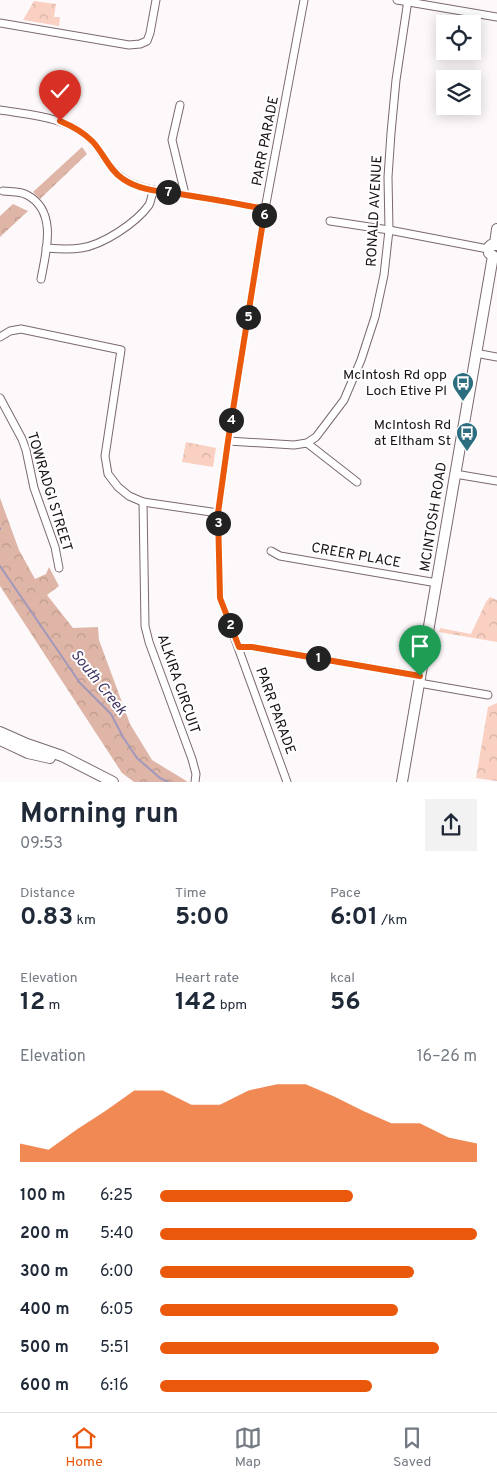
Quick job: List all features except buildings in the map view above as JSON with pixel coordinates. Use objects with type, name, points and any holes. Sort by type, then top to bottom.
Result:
[{"type":"street","points":[[0,23],[129,45],[140,44],[147,41],[150,33],[156,0]]},
{"type":"street","name":"PARR PARADE","points":[[287,782],[220,598],[218,513],[265,209],[304,0]]},
{"type":"street","points":[[397,0],[497,17]]},
{"type":"street","name":"RONALD AVENUE","points":[[307,443],[316,437],[344,400],[361,360],[377,309],[384,275],[389,230],[388,177],[396,80],[408,1]]},
{"type":"street","points":[[180,105],[172,140],[185,194]]},
{"type":"street","points":[[0,110],[60,121],[77,128],[92,141],[122,179],[137,186],[265,209]]},
{"type":"street","points":[[46,248],[61,250],[82,248],[104,241],[138,217],[150,203],[153,190]]},
{"type":"street","points":[[4,191],[27,194],[39,204],[46,221],[48,236],[41,279]]},
{"type":"street","points":[[330,222],[389,230],[494,250]]},
{"type":"street","name":"MCINTOSH ROAD","points":[[402,782],[497,229]]},
{"type":"street","points":[[0,337],[10,331],[21,329],[121,350],[105,456],[108,474],[118,487],[129,496],[143,502],[218,513]]},
{"type":"street","points":[[475,353],[497,357]]},
{"type":"street","name":"TOWRADGI STREET","points":[[0,398],[26,450],[34,488],[59,568]]},
{"type":"street","points":[[228,441],[294,445],[307,443],[357,482]]},
{"type":"street","points":[[455,474],[497,481]]},
{"type":"street","name":"ALKIRA CIRCUIT","points":[[143,502],[146,626],[149,642],[192,759],[196,774],[195,782]]},
{"type":"street","name":"CREER PLACE","points":[[271,551],[280,556],[436,583]]},
{"type":"street","points":[[239,647],[252,647],[420,679],[488,695]]},
{"type":"street","points":[[0,732],[62,756],[113,782]]},
{"type":"street","points":[[0,740],[28,753],[74,763]]},
{"type":"green space","points":[[34,1],[56,4],[54,17],[60,17],[59,26],[23,20]]},
{"type":"green space","points":[[82,147],[87,154],[40,199],[33,192]]},
{"type":"green space","points":[[13,204],[28,211],[0,237],[0,216]]},
{"type":"green space","points":[[186,442],[216,448],[213,467],[182,462]]},
{"type":"green space","points":[[0,498],[19,550],[35,579],[46,574],[49,567],[59,586],[47,595],[73,628],[98,627],[99,640],[130,724],[152,760],[188,782],[134,782],[122,773],[0,586]]},
{"type":"green space","points":[[490,597],[497,600],[497,642],[439,632],[440,628],[471,634]]},
{"type":"green space","points":[[497,703],[497,781],[476,778],[488,707]]},
{"type":"waterway","name":"South Creek","points":[[0,566],[80,683],[111,714],[137,758],[160,778],[168,782]]},
{"type":"place","name":"McIntosh Rd opp Loch Etive Pl","points":[[463,402]]},
{"type":"place","name":"McIntosh Rd at Eltham St","points":[[467,452]]},
{"type":"route","points":[[60,121],[77,128],[92,141],[122,179],[137,186],[265,209],[218,513],[220,598],[239,647],[252,647],[420,676]]}]
